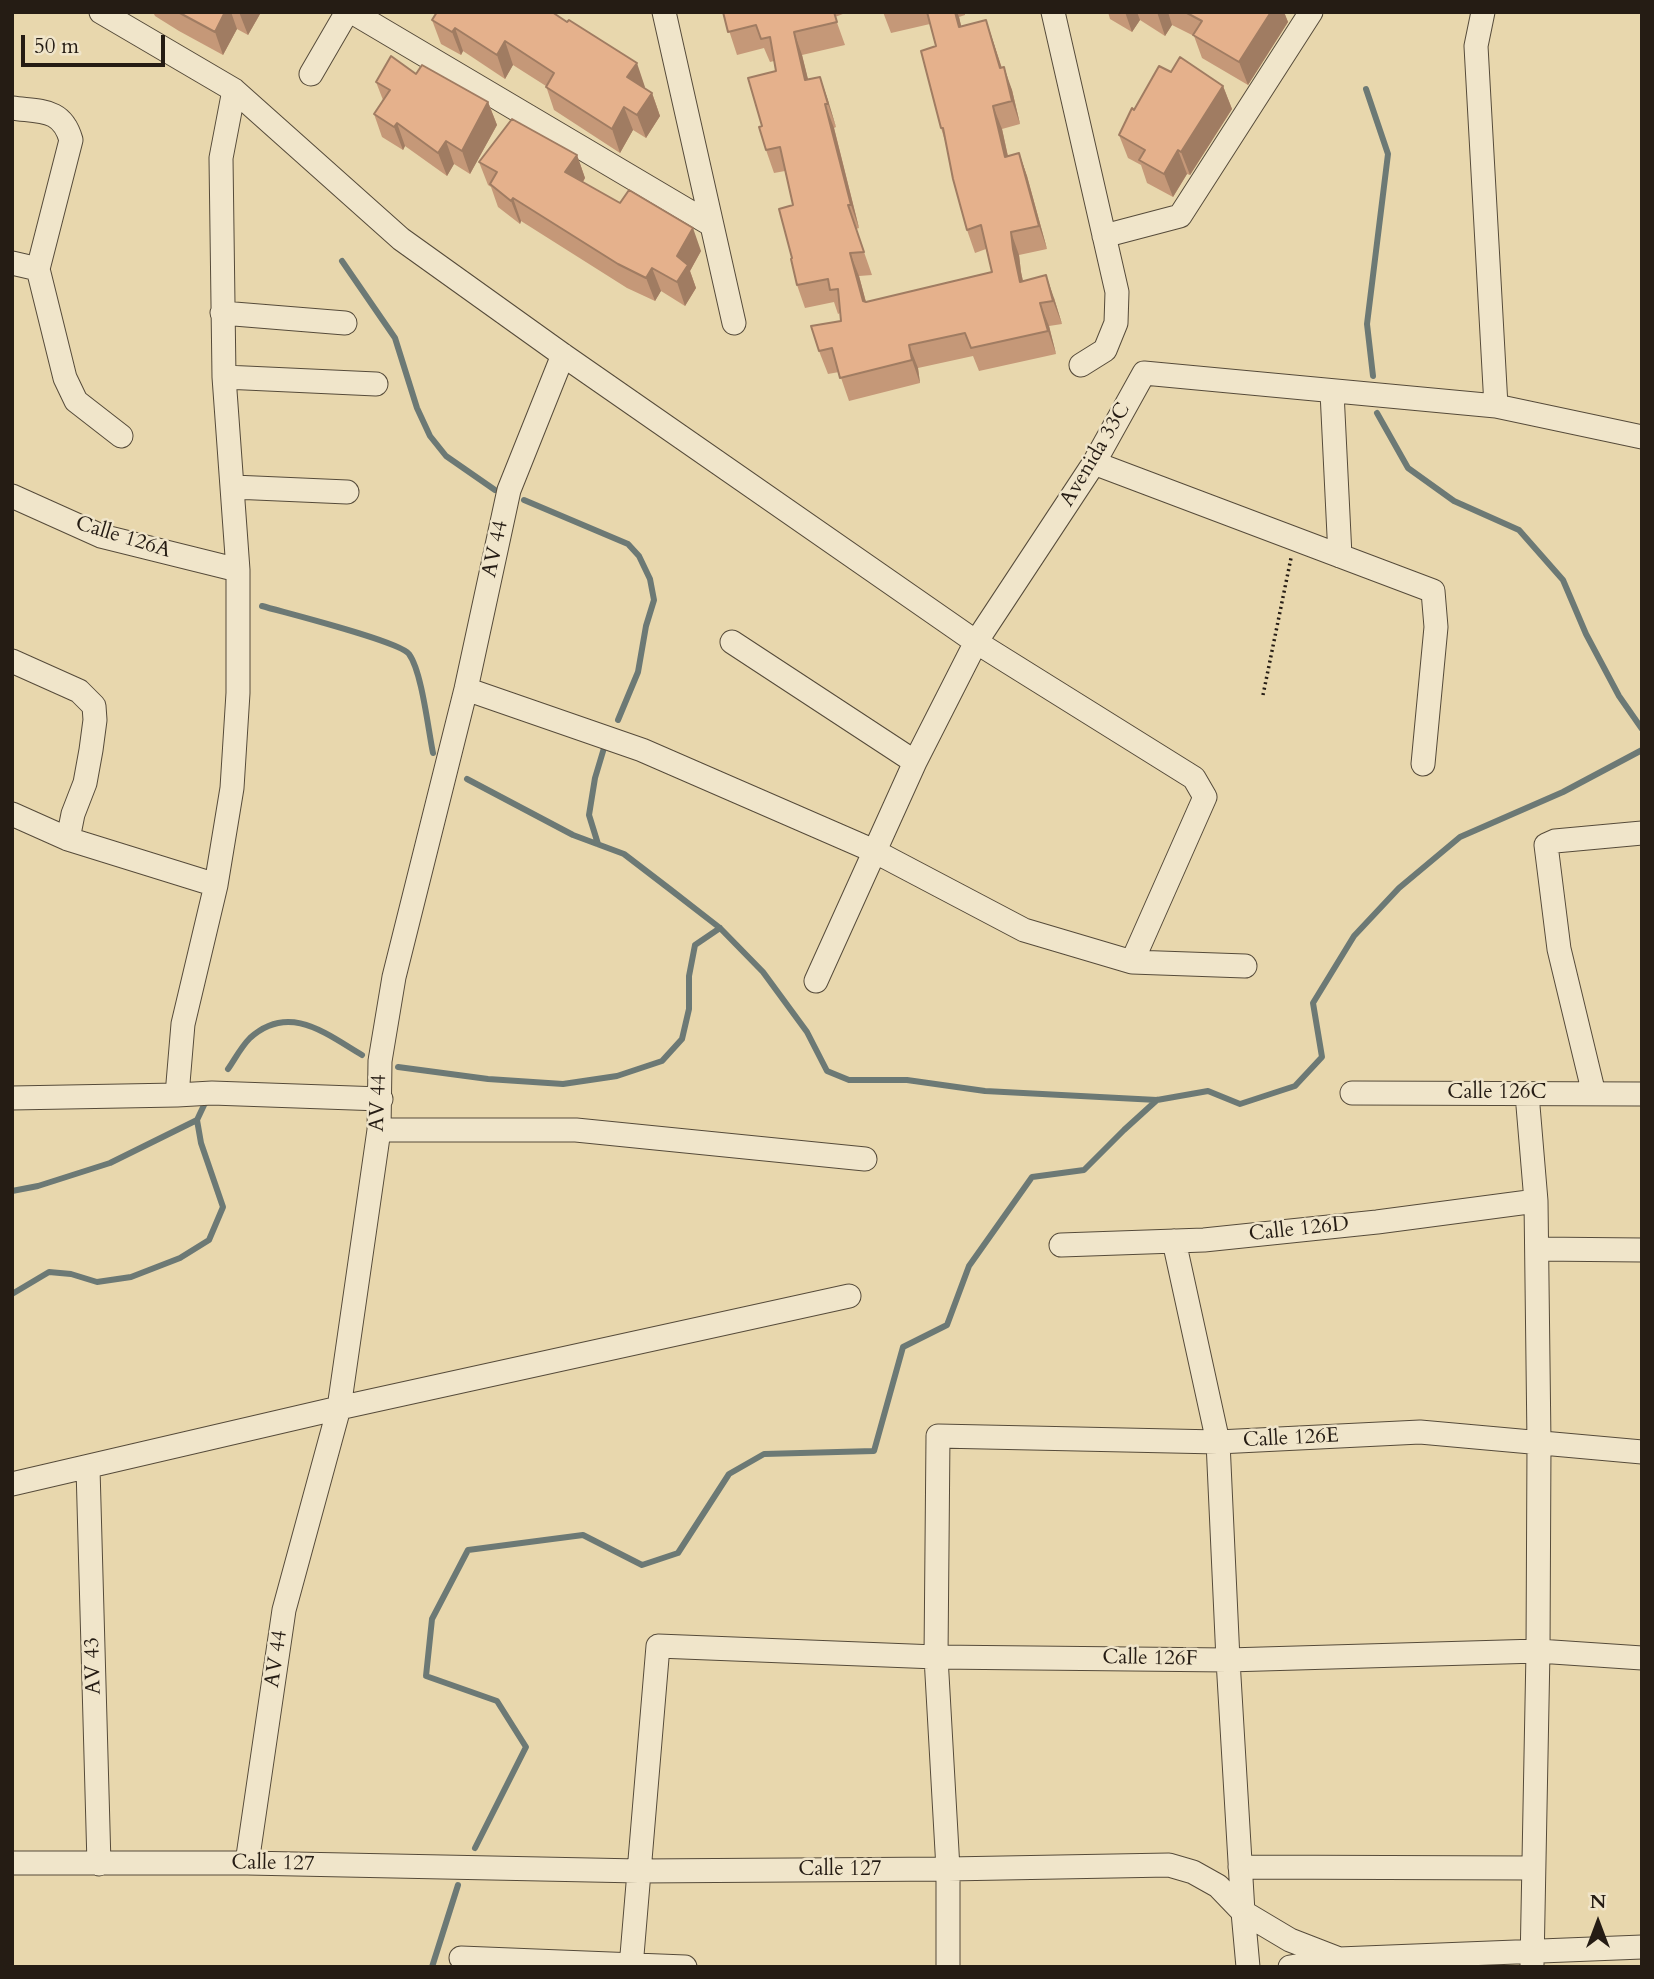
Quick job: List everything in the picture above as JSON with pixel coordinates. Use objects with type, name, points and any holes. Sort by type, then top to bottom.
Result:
[{"type":"street","points":[[101,12],[234,90],[401,239],[563,355],[976,642],[1194,778],[1205,797],[1132,962]]},
{"type":"street","points":[[311,74],[350,12],[712,225]]},
{"type":"street","points":[[664,12],[734,323]]},
{"type":"street","points":[[1053,12],[1117,292],[1116,323],[1105,350],[1081,365]]},
{"type":"street","points":[[1104,236],[1180,216],[1311,12]]},
{"type":"street","points":[[1483,12],[1476,46],[1496,406]]},
{"type":"street","points":[[177,1095],[183,1024],[216,885],[232,788],[239,693],[238,570],[222,313],[221,158],[234,90]]},
{"type":"street","points":[[12,108],[55,115],[67,126],[71,141],[38,269],[65,378],[76,401],[121,436]]},
{"type":"street","points":[[12,263],[38,269]]},
{"type":"street","points":[[222,313],[345,323]]},
{"type":"street","name":"AV 44","points":[[247,1863],[284,1610],[340,1408],[379,1130],[380,1061],[394,977],[466,689],[509,490],[563,355]]},
{"type":"street","name":"Avenida 33C","points":[[816,981],[915,762],[976,642],[1094,463],[1144,373],[1496,406],[1642,437]]},
{"type":"street","points":[[224,377],[376,384]]},
{"type":"street","points":[[1332,392],[1340,556]]},
{"type":"street","points":[[1094,463],[1433,591],[1436,627],[1423,764]]},
{"type":"street","points":[[233,487],[347,492]]},
{"type":"street","name":"Calle 126A","points":[[12,496],[101,536],[238,570]]},
{"type":"street","points":[[732,642],[915,762]]},
{"type":"street","points":[[12,661],[79,691],[94,706],[92,750],[86,783],[73,814],[68,839]]},
{"type":"street","points":[[466,689],[642,750],[874,850],[1024,930],[1132,962],[1245,966]]},
{"type":"street","points":[[12,814],[68,839],[216,885]]},
{"type":"street","points":[[1594,1094],[1559,949],[1546,845],[1555,841],[1642,833]]},
{"type":"street","points":[[12,1098],[212,1093],[381,1099]]},
{"type":"street","name":"Calle 126C","points":[[1352,1093],[1642,1094]]},
{"type":"street","points":[[1527,1094],[1536,1201],[1539,1443],[1532,1959]]},
{"type":"street","points":[[379,1130],[576,1129],[865,1159]]},
{"type":"street","name":"Calle 126D","points":[[1060,1245],[1174,1241],[1377,1222],[1536,1201]]},
{"type":"street","points":[[1174,1241],[1218,1442],[1228,1660],[1248,1967]]},
{"type":"street","points":[[1537,1249],[1642,1250]]},
{"type":"street","points":[[12,1484],[340,1408],[849,1296]]},
{"type":"street","name":"Calle 126E","points":[[936,1657],[939,1436],[1218,1442],[1420,1432],[1642,1452]]},
{"type":"street","name":"AV 43","points":[[88,1468],[99,1864]]},
{"type":"street","name":"Calle 126F","points":[[639,1871],[658,1646],[936,1657],[1228,1660],[1538,1651],[1642,1658]]},
{"type":"street","points":[[936,1657],[948,1869],[948,1967]]},
{"type":"street","name":"Calle 127","points":[[12,1863],[247,1863],[639,1871],[1169,1866],[1193,1872],[1218,1886],[1243,1912],[1290,1940],[1339,1959],[1532,1959],[1642,1947]]},
{"type":"street","points":[[1240,1867],[1533,1868]]},
{"type":"street","points":[[631,1966],[639,1871]]},
{"type":"street","points":[[461,1958],[685,1967]]},
{"type":"street","points":[[1290,1967],[1339,1959]]},
{"type":"path","points":[[1263,695],[1295,539]]},
{"type":"building","points":[[178,12],[225,12],[215,32]]},
{"type":"building","points":[[437,12],[552,12],[637,63],[627,77],[652,93],[637,115],[624,107],[612,129],[546,87],[554,73],[505,41],[497,55],[455,28],[452,32],[432,20]]},
{"type":"building","points":[[723,12],[834,12],[837,22],[794,32],[805,80],[820,77],[828,104],[825,104],[851,205],[848,205],[864,252],[850,253],[863,301],[866,302],[992,272],[981,225],[967,230],[943,128],[921,51],[936,46],[927,12],[955,12],[959,27],[986,20],[1000,68],[1004,67],[1012,101],[993,106],[1005,157],[1019,153],[1039,226],[1011,232],[1013,249],[1020,282],[1046,275],[1053,301],[1040,303],[1048,331],[971,348],[965,333],[909,345],[912,360],[840,378],[832,348],[819,351],[811,326],[841,321],[838,289],[830,290],[828,279],[797,285],[779,209],[793,205],[780,147],[766,150],[748,78],[776,71],[770,37],[761,39],[756,25],[728,32]]},
{"type":"building","points":[[1185,12],[1271,12],[1239,62],[1193,35],[1202,21]]},
{"type":"building","points":[[391,56],[416,74],[422,65],[488,102],[462,151],[446,141],[438,153],[397,123],[394,127],[374,114],[390,90],[376,82]]},
{"type":"building","points":[[1180,57],[1223,86],[1164,174],[1139,160],[1145,150],[1119,135],[1132,108],[1134,110],[1159,66],[1171,72]]},
{"type":"building","points":[[512,119],[577,155],[565,172],[620,203],[629,190],[693,228],[677,256],[688,265],[677,282],[652,268],[646,278],[618,264],[513,198],[511,201],[490,184],[497,172],[479,162]]},
{"type":"waterway","points":[[1366,89],[1388,154],[1367,324],[1373,376]]},
{"type":"waterway","points":[[342,261],[395,338],[417,408],[430,436],[446,456],[495,490]]},
{"type":"waterway","points":[[1377,413],[1408,468],[1454,501],[1519,530],[1563,580],[1586,634],[1619,696],[1642,729]]},
{"type":"waterway","points":[[524,500],[628,544],[639,556],[650,579],[654,600],[646,626],[638,672],[618,720]]},
{"type":"waterway","points":[[262,606],[364,635],[401,648],[409,654],[418,674],[433,753]]},
{"type":"waterway","points":[[598,844],[589,815],[595,778],[604,748]]},
{"type":"waterway","points":[[467,779],[573,835],[624,854],[720,928],[763,972],[807,1032],[827,1071],[849,1080],[907,1080],[985,1091],[1157,1100],[1208,1091],[1240,1104],[1295,1086],[1322,1057],[1313,1003],[1354,936],[1399,888],[1460,837],[1563,792],[1642,750]]},
{"type":"waterway","points":[[398,1067],[488,1079],[563,1084],[617,1076],[662,1061],[682,1039],[689,1009],[689,976],[695,945],[720,928]]},
{"type":"waterway","points":[[228,1069],[250,1038],[264,1028],[279,1023],[307,1025],[362,1055]]},
{"type":"waterway","points":[[475,1848],[526,1747],[497,1701],[426,1676],[432,1619],[468,1550],[583,1535],[642,1565],[678,1553],[729,1474],[764,1454],[874,1451],[903,1347],[947,1325],[969,1266],[1032,1177],[1084,1170],[1157,1100]]},
{"type":"waterway","points":[[12,1294],[49,1272],[71,1274],[97,1282],[131,1277],[180,1258],[209,1240],[223,1207],[201,1143],[197,1120],[205,1103]]},
{"type":"waterway","points":[[12,1191],[38,1186],[110,1163],[197,1120]]},
{"type":"waterway","points":[[432,1967],[458,1885]]}]
